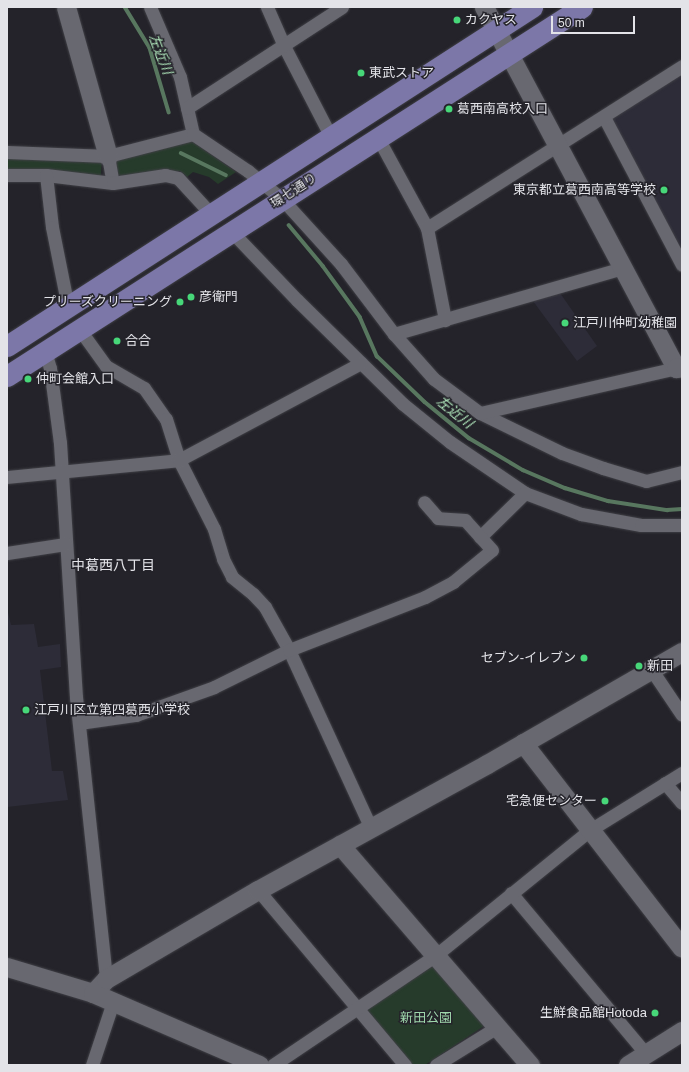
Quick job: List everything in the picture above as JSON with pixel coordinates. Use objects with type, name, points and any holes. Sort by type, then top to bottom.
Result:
[{"type":"main road","name":"環七通り","points":[[7,346],[532,7]]},
{"type":"main road","name":"環七通り","points":[[7,376],[582,7]]},
{"type":"street","points":[[66,7],[108,156],[113,183]]},
{"type":"street","points":[[150,7],[180,77],[193,134],[263,182],[282,199],[341,264],[394,334],[434,379],[480,413],[562,453],[603,468],[646,481],[682,472]]},
{"type":"street","points":[[267,7],[284,46],[331,137]]},
{"type":"street","points":[[187,108],[342,7]]},
{"type":"street","points":[[480,413],[679,368],[622,268],[484,7]]},
{"type":"street","points":[[427,228],[557,144],[604,117],[682,66]]},
{"type":"street","points":[[604,117],[682,265]]},
{"type":"street","points":[[7,152],[108,156],[193,134]]},
{"type":"street","points":[[378,138],[427,228],[445,320]]},
{"type":"street","points":[[7,175],[46,175],[113,183],[165,175],[178,178],[212,215]]},
{"type":"street","points":[[46,175],[52,227],[68,307]]},
{"type":"street","points":[[232,232],[296,300],[403,404],[450,442],[526,493],[581,514],[641,525],[682,525]]},
{"type":"street","points":[[394,334],[622,268]]},
{"type":"street","points":[[80,330],[106,366],[144,388],[166,419],[179,460],[214,530],[219,550],[232,577],[253,594],[265,607],[289,650],[371,828]]},
{"type":"street","points":[[45,351],[51,376],[62,472],[65,544],[79,723],[106,979]]},
{"type":"street","points":[[7,477],[179,460],[361,363]]},
{"type":"street","points":[[480,537],[526,493]]},
{"type":"street","points":[[79,723],[136,715],[214,687],[289,650],[425,597],[452,582],[492,550],[465,520],[438,518],[424,502]]},
{"type":"street","points":[[7,553],[65,544]]},
{"type":"street","points":[[93,993],[106,979],[258,890],[523,743],[682,652]]},
{"type":"street","points":[[651,669],[682,715]]},
{"type":"street","points":[[523,743],[682,948]]},
{"type":"street","points":[[273,1065],[436,955],[590,830],[682,773]]},
{"type":"street","points":[[665,783],[682,803]]},
{"type":"street","points":[[340,845],[530,1065]]},
{"type":"street","points":[[258,890],[405,1065]]},
{"type":"street","points":[[511,893],[646,1054]]},
{"type":"street","points":[[7,967],[93,993],[259,1065]]},
{"type":"street","points":[[92,1065],[113,1002]]},
{"type":"street","points":[[436,1065],[497,1027]]},
{"type":"street","points":[[628,1065],[682,1031]]},
{"type":"shaded area","name":"東京都立葛西南高等学校","points":[[682,72],[682,257],[611,123],[614,116]]},
{"type":"shaded area","name":"江戸川仲町幼稚園","points":[[560,293],[597,346],[577,361],[533,301]]},
{"type":"shaded area","name":"江戸川区立第四葛西小学校","points":[[7,608],[11,625],[34,624],[38,647],[60,644],[61,667],[40,670],[52,771],[63,771],[68,800],[7,807]]},
{"type":"green space","points":[[190,140],[236,172],[218,184],[209,177],[193,172],[187,177],[180,171],[123,178],[118,175],[116,161]]},
{"type":"green space","points":[[7,156],[102,163],[101,177],[7,170]]},
{"type":"green space","name":"新田公園","points":[[436,964],[487,1024],[425,1065],[413,1065],[367,1010]]},
{"type":"waterway","name":"左近川","points":[[125,7],[150,48],[169,112]]},
{"type":"waterway","name":"左近川","points":[[181,153],[226,175]]},
{"type":"waterway","name":"左近川","points":[[289,225],[323,266],[360,317],[377,356],[425,402],[469,438],[523,470],[565,488],[608,501],[667,510],[682,509]]},
{"type":"place","name":"カクヤス","points":[[457,20]]},
{"type":"place","name":"東武ストア","points":[[361,73]]},
{"type":"place","name":"葛西南高校入口","points":[[449,109]]},
{"type":"place","name":"東京都立葛西南高等学校","points":[[664,190]]},
{"type":"place","name":"彦衛門","points":[[191,297]]},
{"type":"place","name":"プリーズクリーニング","points":[[180,302]]},
{"type":"place","name":"江戸川仲町幼稚園","points":[[565,323]]},
{"type":"place","name":"合合","points":[[117,341]]},
{"type":"place","name":"仲町会館入口","points":[[28,379]]},
{"type":"place","name":"セブン-イレブン","points":[[584,658]]},
{"type":"place","name":"新田","points":[[639,666]]},
{"type":"place","name":"江戸川区立第四葛西小学校","points":[[26,710]]},
{"type":"place","name":"宅急便センター","points":[[605,801]]},
{"type":"place","name":"生鮮食品館Hotoda","points":[[655,1013]]},
{"type":"district","name":"中葛西八丁目","points":[[113,565]]}]
